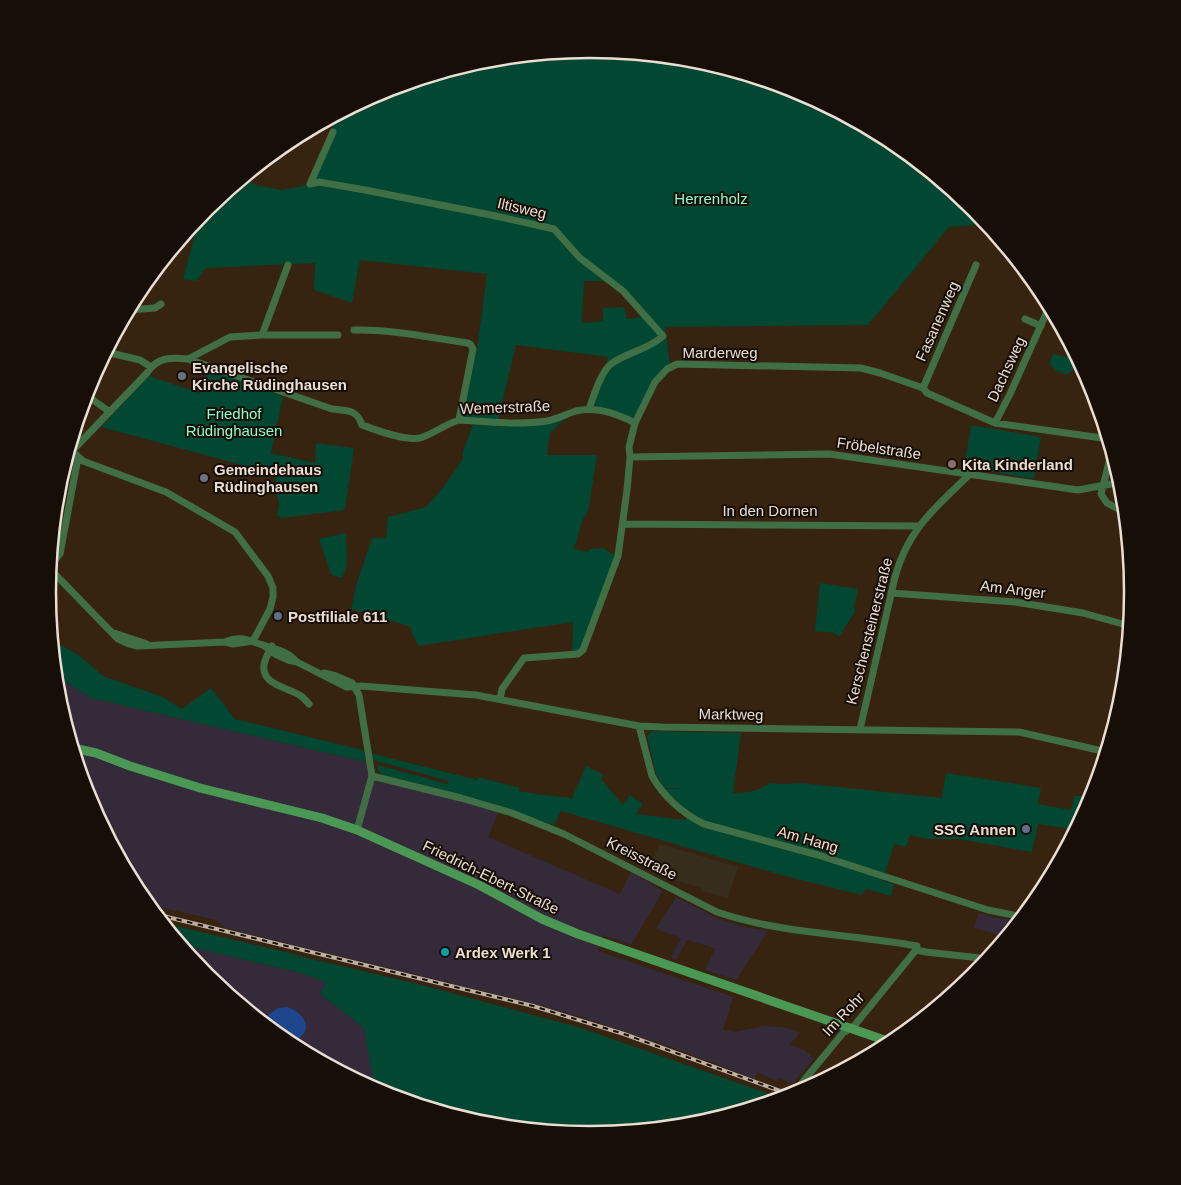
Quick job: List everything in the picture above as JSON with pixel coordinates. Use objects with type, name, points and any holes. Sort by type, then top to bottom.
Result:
[{"type":"street","name":"Iltisweg","points":[[333,132],[310,184],[319,182],[357,189],[491,214],[554,229],[580,258],[623,291],[663,336],[656,342],[609,364],[589,409]]},
{"type":"street","points":[[262,336],[288,264]]},
{"type":"street","name":"Fasanenweg","points":[[923,388],[976,265]]},
{"type":"street","points":[[138,309],[156,308],[161,304]]},
{"type":"street","name":"Dachsweg","points":[[996,423],[1046,314]]},
{"type":"street","name":"Dachsweg","points":[[1025,319],[1041,326]]},
{"type":"street","points":[[354,330],[420,336],[471,345],[473,349],[459,420]]},
{"type":"street","points":[[188,359],[230,337],[338,335]]},
{"type":"street","points":[[112,353],[140,360],[151,367]]},
{"type":"street","name":"Wemerstraße","points":[[77,444],[110,412],[151,367],[170,357],[188,359],[332,408],[354,412],[358,416],[360,427],[416,438],[423,437],[442,426],[459,420],[514,423],[547,421],[580,410],[589,409],[613,413],[635,423]]},
{"type":"street","name":"Marderweg","points":[[500,699],[502,688],[524,658],[578,654],[583,650],[618,556],[630,457],[629,447],[635,423],[655,382],[668,369],[677,364],[861,368],[923,388],[927,393],[996,423],[1102,438]]},
{"type":"street","points":[[93,400],[110,412]]},
{"type":"street","points":[[74,454],[83,461],[166,492],[235,532],[268,576],[273,588],[270,609],[253,641]]},
{"type":"street","name":"Fröbelstraße","points":[[630,457],[829,454],[1078,490],[1113,485]]},
{"type":"street","points":[[57,558],[60,554],[78,458]]},
{"type":"street","points":[[1109,462],[1100,492],[1104,500],[1117,508]]},
{"type":"street","name":"Kerschensteinerstraße","points":[[860,729],[902,552],[918,526],[969,475]]},
{"type":"street","name":"In den Dornen","points":[[623,524],[918,526]]},
{"type":"street","points":[[57,574],[118,638],[129,644],[138,646],[148,644],[225,642],[233,644],[253,641],[290,655],[298,662],[342,685],[355,688],[361,704],[372,776],[357,830]]},
{"type":"street","name":"Am Anger","points":[[891,593],[1015,602],[1083,613],[1124,624]]},
{"type":"street","points":[[271,649],[264,664],[264,671],[267,677],[276,684],[301,696],[309,704]]},
{"type":"street","name":"Marktweg","points":[[355,688],[361,686],[500,699],[639,726],[1019,732],[1100,751]]},
{"type":"street","name":"Am Hang","points":[[639,726],[655,782],[690,818],[704,824],[818,855],[988,910],[1016,916]]},
{"type":"street","name":"Friedrich-Ebert-Straße","points":[[80,750],[96,753],[200,788],[322,818],[357,830],[479,885],[542,919],[578,934],[883,1040]]},
{"type":"street","name":"Kreisstraße","points":[[372,776],[512,813],[564,834],[716,912],[735,918],[782,927],[917,946],[916,950],[980,958]]},
{"type":"street","name":"Im Rohr","points":[[802,1083],[843,1033],[854,1026],[916,950]]},
{"type":"shaded area","points":[[64,681],[91,698],[366,762],[369,777],[460,800],[498,813],[488,837],[620,894],[631,872],[663,891],[631,945],[603,935],[598,951],[733,997],[723,1030],[734,1032],[764,1026],[784,1027],[800,1033],[789,1045],[804,1050],[814,1059],[792,1084],[779,1078],[777,1081],[757,1072],[755,1079],[674,1048],[578,1016],[225,928],[216,920],[159,907],[146,889],[111,829],[97,797],[74,731]]},
{"type":"shaded area","points":[[660,844],[738,867],[728,898],[701,891],[701,888],[660,876],[658,873],[647,868]]},
{"type":"shaded area","points":[[676,897],[720,920],[768,931],[736,980],[705,970],[714,948],[687,940],[676,960],[671,958],[681,938],[656,929]]},
{"type":"shaded area","points":[[979,913],[1012,920],[1000,935],[974,928]]},
{"type":"shaded area","points":[[195,948],[297,972],[326,982],[320,994],[364,1028],[376,1081],[354,1072],[294,1037],[238,994],[193,949]]},
{"type":"green space","name":"Herrenholz","points":[[556,59],[625,59],[660,63],[729,76],[795,99],[827,113],[887,148],[916,169],[943,191],[977,225],[949,227],[868,325],[665,327],[670,363],[661,372],[635,419],[613,410],[597,407],[594,403],[602,384],[608,357],[516,345],[498,421],[462,418],[478,342],[487,274],[360,260],[352,303],[314,290],[315,263],[206,268],[196,281],[183,279],[195,234],[213,215],[249,182],[281,190],[307,185],[333,124],[386,99],[452,76],[486,69]],"holes":[[[584,281],[614,281],[647,316],[627,319],[624,307],[603,308],[603,321],[582,323]]]},
{"type":"green space","points":[[1053,354],[1067,357],[1072,360],[1074,365],[1073,370],[1066,375],[1057,371],[1049,364]]},
{"type":"green space","name":"Friedhof Rüdinghausen","points":[[209,369],[283,396],[271,453],[315,463],[316,443],[354,448],[345,510],[282,518],[277,516],[279,503],[274,487],[276,483],[275,474],[101,427],[149,376],[200,393]]},
{"type":"green space","points":[[568,416],[550,433],[547,455],[597,455],[589,506],[587,514],[583,518],[574,549],[588,552],[589,549],[603,548],[616,556],[579,651],[572,651],[573,622],[418,646],[409,626],[351,609],[357,582],[372,538],[386,538],[388,517],[426,507],[463,459],[463,451],[474,422],[515,424]]},
{"type":"green space","points":[[971,425],[1041,437],[1034,479],[964,467]]},
{"type":"green space","points":[[346,533],[347,565],[342,578],[331,574],[319,539]]},
{"type":"green space","points":[[820,583],[858,589],[854,608],[856,610],[839,637],[834,633],[815,631]]},
{"type":"green space","points":[[59,644],[80,656],[103,676],[163,697],[182,709],[211,688],[235,719],[363,750],[366,762],[91,698],[64,681]]},
{"type":"green space","points":[[652,731],[741,733],[733,793],[752,791],[770,783],[801,783],[942,798],[946,773],[1041,788],[1038,804],[1071,810],[1074,796],[1084,796],[1070,829],[1038,824],[1032,852],[958,839],[927,839],[910,835],[906,847],[894,844],[883,881],[894,884],[891,896],[866,889],[862,895],[785,876],[561,811],[554,825],[511,811],[384,776],[377,770],[378,765],[447,784],[449,781],[373,760],[371,755],[374,754],[477,780],[478,777],[520,788],[519,791],[572,798],[586,766],[604,775],[601,779],[623,805],[630,795],[643,804],[636,814],[685,820],[690,814],[664,789],[685,789],[664,788],[656,774],[647,736]]},
{"type":"green space","points":[[173,925],[298,955],[300,959],[299,956],[418,984],[578,1027],[771,1095],[729,1109],[660,1122],[625,1126],[556,1126],[521,1122],[452,1109],[373,1080],[364,1028],[320,994],[326,982],[297,972],[195,948],[193,949]]},
{"type":"water","points":[[287,1007],[293,1009],[305,1021],[305,1031],[298,1039],[267,1017],[278,1008]]},
{"type":"railway","points":[[166,917],[533,1006],[624,1034],[781,1091]]},
{"type":"place","name":"Evangelische Kirche Rüdinghausen","points":[[182,376]]},
{"type":"place","name":"Kita Kinderland","points":[[952,464]]},
{"type":"place","name":"Gemeindehaus Rüdinghausen","points":[[204,478]]},
{"type":"place","name":"Postfiliale 611","points":[[278,616]]},
{"type":"place","name":"SSG Annen","points":[[1026,829]]},
{"type":"place","name":"Ardex Werk 1","points":[[445,952]]}]
